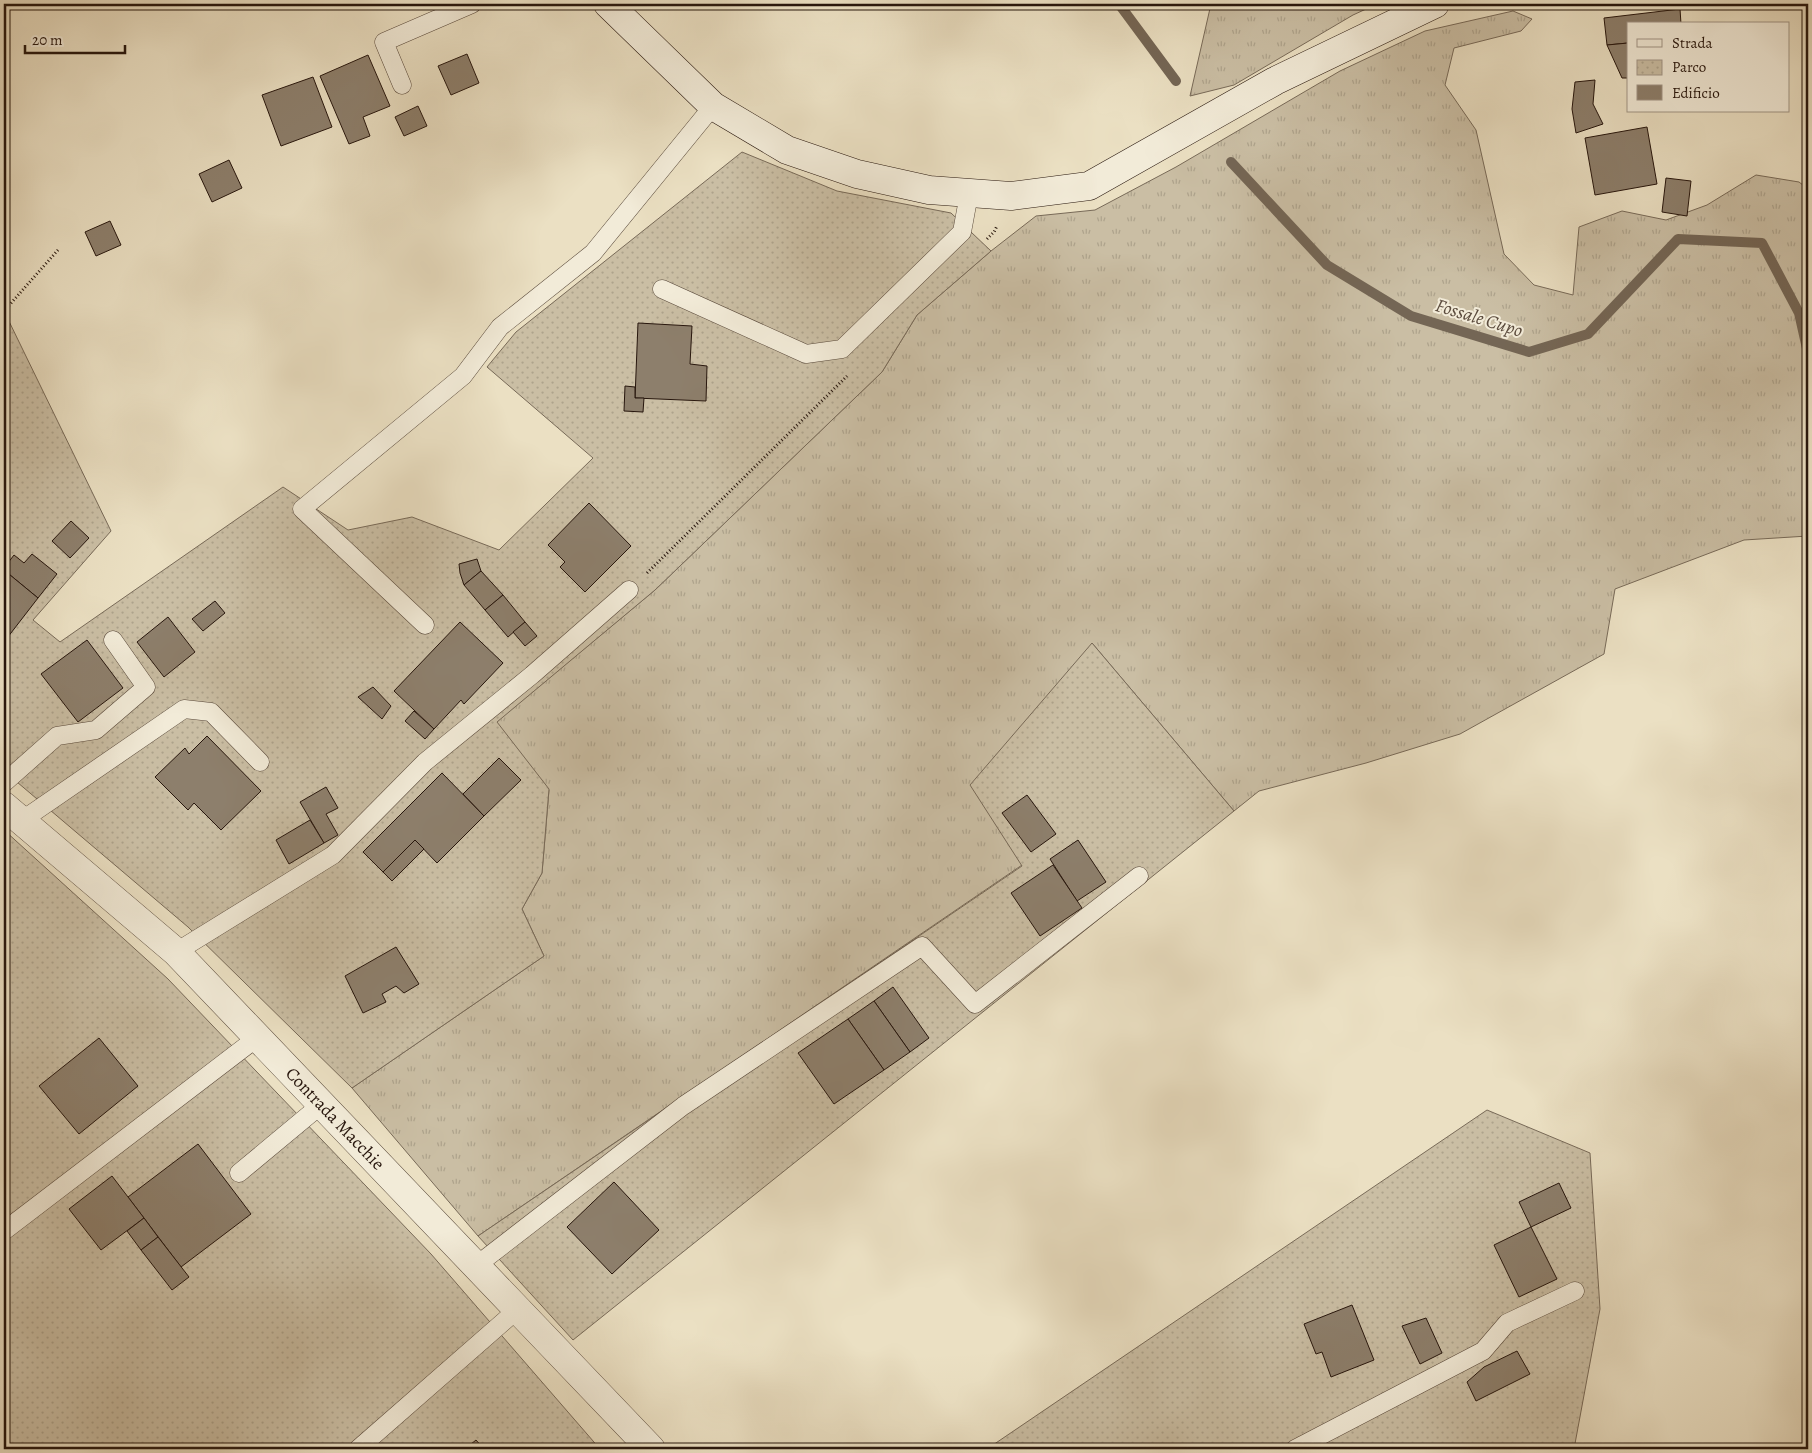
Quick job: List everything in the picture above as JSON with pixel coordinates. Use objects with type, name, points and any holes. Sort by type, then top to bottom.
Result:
[{"type":"main road","points":[[608,4],[713,106],[787,150],[848,171],[929,190],[1011,196],[1089,186],[1275,81],[1434,4]]},
{"type":"main road","name":"Contrada Macchie","points":[[12,814],[176,952],[651,1449]]},
{"type":"lane","points":[[402,85],[384,42],[472,4]]},
{"type":"lane","points":[[425,625],[302,509],[463,376],[500,327],[593,253],[713,106]]},
{"type":"lane","points":[[662,288],[806,354],[842,349],[962,232],[969,194]]},
{"type":"lane","points":[[176,952],[333,855],[425,762],[532,675],[629,590]]},
{"type":"lane","points":[[4,783],[57,736],[96,730],[146,687],[114,640]]},
{"type":"lane","points":[[12,814],[184,708],[210,712],[260,762]]},
{"type":"lane","points":[[477,1265],[683,1106],[922,946],[975,1004],[1139,876]]},
{"type":"lane","points":[[4,1231],[258,1037]]},
{"type":"lane","points":[[239,1173],[322,1104]]},
{"type":"lane","points":[[1295,1449],[1483,1351],[1508,1323],[1575,1291]]},
{"type":"lane","points":[[358,1449],[518,1309]]},
{"type":"path","points":[[980,246],[994,232],[1011,196]]},
{"type":"path","points":[[4,311],[58,250]]},
{"type":"path","points":[[629,590],[854,370]]},
{"type":"green space","points":[[1211,4],[1377,4],[1353,15],[1234,85],[1190,96]]},
{"type":"green space","points":[[1513,11],[1532,19],[1521,31],[1454,48],[1445,85],[1476,130],[1504,254],[1534,285],[1573,295],[1579,227],[1622,211],[1666,220],[1707,205],[1756,175],[1799,182],[1808,189],[1808,536],[1744,540],[1615,589],[1604,654],[1460,734],[1366,763],[1259,791],[1234,811],[1092,643],[1022,865],[478,1236],[352,1088],[544,956],[522,909],[542,873],[549,790],[496,722],[655,590],[882,372],[917,315],[991,251],[1036,216],[1095,210],[1176,167],[1340,71],[1425,31]]},
{"type":"green space","points":[[742,152],[837,191],[951,213],[991,251],[917,315],[882,372],[655,590],[497,722],[549,789],[542,873],[522,909],[544,956],[352,1088],[188,927],[4,771],[4,311],[111,531],[33,620],[60,642],[283,487],[348,530],[412,517],[499,550],[593,458],[487,367],[516,332]]},
{"type":"green space","points":[[1092,643],[1234,811],[573,1340],[478,1236],[1022,866],[970,785]]},
{"type":"green space","points":[[4,830],[168,979],[431,1254],[600,1449],[4,1449]]},
{"type":"green space","points":[[1487,1110],[1590,1153],[1600,1309],[1574,1449],[987,1449]]},
{"type":"building","points":[[1680,9],[1681,22],[1627,22],[1627,43],[1607,45],[1604,18]]},
{"type":"building","points":[[1627,43],[1627,78],[1622,78],[1607,45]]},
{"type":"building","points":[[467,54],[479,83],[451,95],[438,66]]},
{"type":"building","points":[[368,55],[390,106],[363,117],[370,136],[349,144],[320,76]]},
{"type":"building","points":[[313,77],[332,127],[281,146],[262,95]]},
{"type":"building","points":[[1595,80],[1593,104],[1603,124],[1576,133],[1572,109],[1575,82]]},
{"type":"building","points":[[418,106],[427,126],[404,136],[395,117]]},
{"type":"building","points":[[1647,127],[1657,184],[1595,195],[1585,138]]},
{"type":"building","points":[[229,160],[242,188],[212,202],[199,174]]},
{"type":"building","points":[[1666,178],[1691,181],[1687,216],[1662,212]]},
{"type":"building","points":[[110,221],[121,245],[96,256],[85,232]]},
{"type":"building","points":[[638,323],[692,326],[690,364],[707,366],[706,401],[635,398]]},
{"type":"building","points":[[625,386],[635,387],[635,398],[644,398],[643,412],[624,411]]},
{"type":"building","points":[[589,503],[631,546],[585,592],[560,567],[565,562],[548,545]]},
{"type":"building","points":[[71,521],[89,538],[70,558],[52,541]]},
{"type":"building","points":[[32,554],[57,574],[38,598],[4,570],[14,555],[24,563]]},
{"type":"building","points":[[477,559],[481,571],[464,585],[459,564]]},
{"type":"building","points":[[4,570],[38,598],[4,642]]},
{"type":"building","points":[[481,571],[503,595],[485,610],[464,585]]},
{"type":"building","points":[[503,595],[525,622],[508,637],[485,610]]},
{"type":"building","points":[[215,601],[225,613],[203,631],[192,619]]},
{"type":"building","points":[[168,617],[195,652],[164,677],[137,642]]},
{"type":"building","points":[[460,622],[503,663],[464,704],[461,700],[434,729],[394,691]]},
{"type":"building","points":[[525,622],[537,636],[525,646],[513,632]]},
{"type":"building","points":[[87,640],[123,688],[78,722],[41,674]]},
{"type":"building","points":[[373,687],[391,706],[382,719],[358,697]]},
{"type":"building","points":[[414,711],[434,729],[425,739],[405,721]]},
{"type":"building","points":[[207,736],[261,791],[221,830],[194,803],[188,810],[155,777],[185,748],[189,754]]},
{"type":"building","points":[[499,758],[521,780],[484,816],[463,794]]},
{"type":"building","points":[[442,773],[484,816],[437,863],[415,840],[383,872],[363,852]]},
{"type":"building","points":[[326,787],[338,808],[326,814],[338,835],[324,843],[300,802]]},
{"type":"building","points":[[1027,795],[1056,834],[1031,852],[1002,813]]},
{"type":"building","points":[[310,820],[324,843],[289,864],[276,840]]},
{"type":"building","points":[[415,840],[424,849],[392,881],[383,872]]},
{"type":"building","points":[[1078,840],[1106,882],[1077,901],[1050,859]]},
{"type":"building","points":[[1053,865],[1082,908],[1040,936],[1011,893]]},
{"type":"building","points":[[396,947],[419,984],[404,993],[396,986],[382,994],[386,1002],[363,1013],[345,976]]},
{"type":"building","points":[[893,987],[929,1038],[910,1052],[874,1001]]},
{"type":"building","points":[[874,1001],[910,1052],[884,1070],[848,1019]]},
{"type":"building","points":[[848,1019],[884,1070],[834,1104],[798,1053]]},
{"type":"building","points":[[99,1038],[138,1086],[79,1134],[39,1086]]},
{"type":"building","points":[[198,1144],[251,1214],[181,1267],[128,1197]]},
{"type":"building","points":[[112,1176],[144,1218],[101,1250],[69,1209]]},
{"type":"building","points":[[614,1182],[659,1230],[612,1274],[567,1227]]},
{"type":"building","points":[[1559,1183],[1571,1208],[1531,1227],[1519,1202]]},
{"type":"building","points":[[144,1218],[158,1237],[141,1250],[127,1231]]},
{"type":"building","points":[[1531,1227],[1557,1279],[1519,1297],[1494,1245]]},
{"type":"building","points":[[158,1237],[189,1277],[172,1290],[141,1250]]},
{"type":"building","points":[[1352,1305],[1374,1360],[1331,1377],[1322,1352],[1316,1354],[1304,1324]]},
{"type":"building","points":[[1426,1318],[1442,1353],[1420,1364],[1402,1326]]},
{"type":"building","points":[[1517,1351],[1530,1374],[1476,1401],[1467,1382],[1484,1367]]},
{"type":"building","points":[[476,1440],[484,1449],[465,1449]]},
{"type":"waterway","name":"Fossale Cupo","points":[[1119,4],[1176,81]]},
{"type":"waterway","name":"Fossale Cupo","points":[[1231,162],[1327,265],[1411,316],[1529,352],[1588,334],[1678,239],[1762,243],[1799,313],[1808,353]]}]
